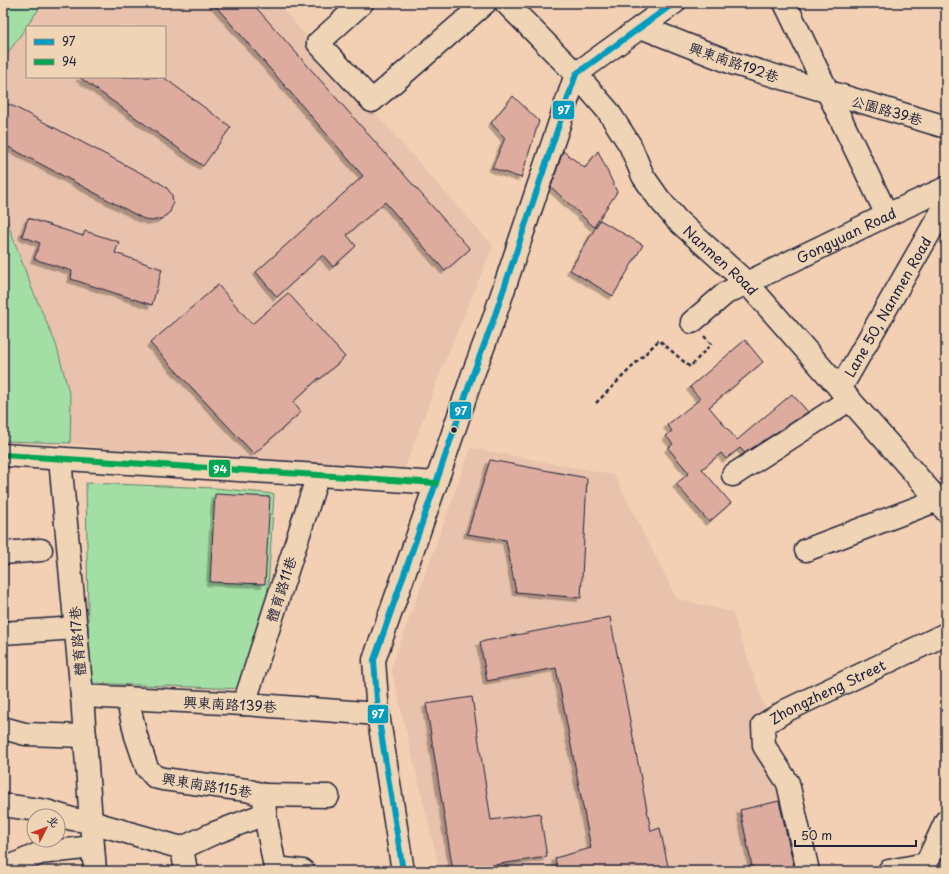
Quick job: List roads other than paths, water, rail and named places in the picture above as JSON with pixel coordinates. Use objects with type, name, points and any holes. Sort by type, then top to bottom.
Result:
[{"type":"street","points":[[362,3],[318,43],[372,101],[485,3]]},
{"type":"street","name":"Nanmen Road","points":[[506,3],[576,74],[608,111],[630,145],[643,176],[659,199],[677,220],[747,283],[943,505]]},
{"type":"street","points":[[403,871],[378,714],[374,660],[473,374],[493,321],[576,74],[674,3]]},
{"type":"street","points":[[785,3],[887,215]]},
{"type":"street","name":"興東南路192巷","points":[[641,27],[735,64],[828,93]]},
{"type":"street","name":"公園路39巷","points":[[828,93],[946,127]]},
{"type":"street","name":"Gongyuan Road","points":[[692,322],[726,293],[946,188]]},
{"type":"street","name":"Lane 50, Nanmen Road","points":[[845,394],[946,204]]},
{"type":"street","points":[[733,475],[845,394]]},
{"type":"street","points":[[3,455],[436,484]]},
{"type":"street","name":"體育路17巷","points":[[60,459],[82,696],[90,822],[95,871]]},
{"type":"street","name":"體育路11巷","points":[[244,704],[318,475]]},
{"type":"street","points":[[806,550],[943,505]]},
{"type":"street","points":[[3,553],[41,550]]},
{"type":"street","points":[[3,633],[76,628]]},
{"type":"street","name":"Zhongzheng Street","points":[[808,871],[788,783],[764,746],[764,725],[786,710],[946,634]]},
{"type":"street","name":"興東南路139巷","points":[[82,696],[244,704],[378,714]]},
{"type":"street","name":"興東南路115巷","points":[[127,698],[136,736],[147,768],[155,777],[246,790],[265,805],[274,869],[303,871]]},
{"type":"street","points":[[3,728],[25,734],[85,736]]},
{"type":"street","points":[[3,806],[46,811],[182,848],[212,834],[265,805],[328,796]]},
{"type":"street","points":[[889,871],[925,867],[946,821]]},
{"type":"street","points":[[3,870],[40,853],[93,847]]},
{"type":"street","points":[[182,848],[186,871]]}]
